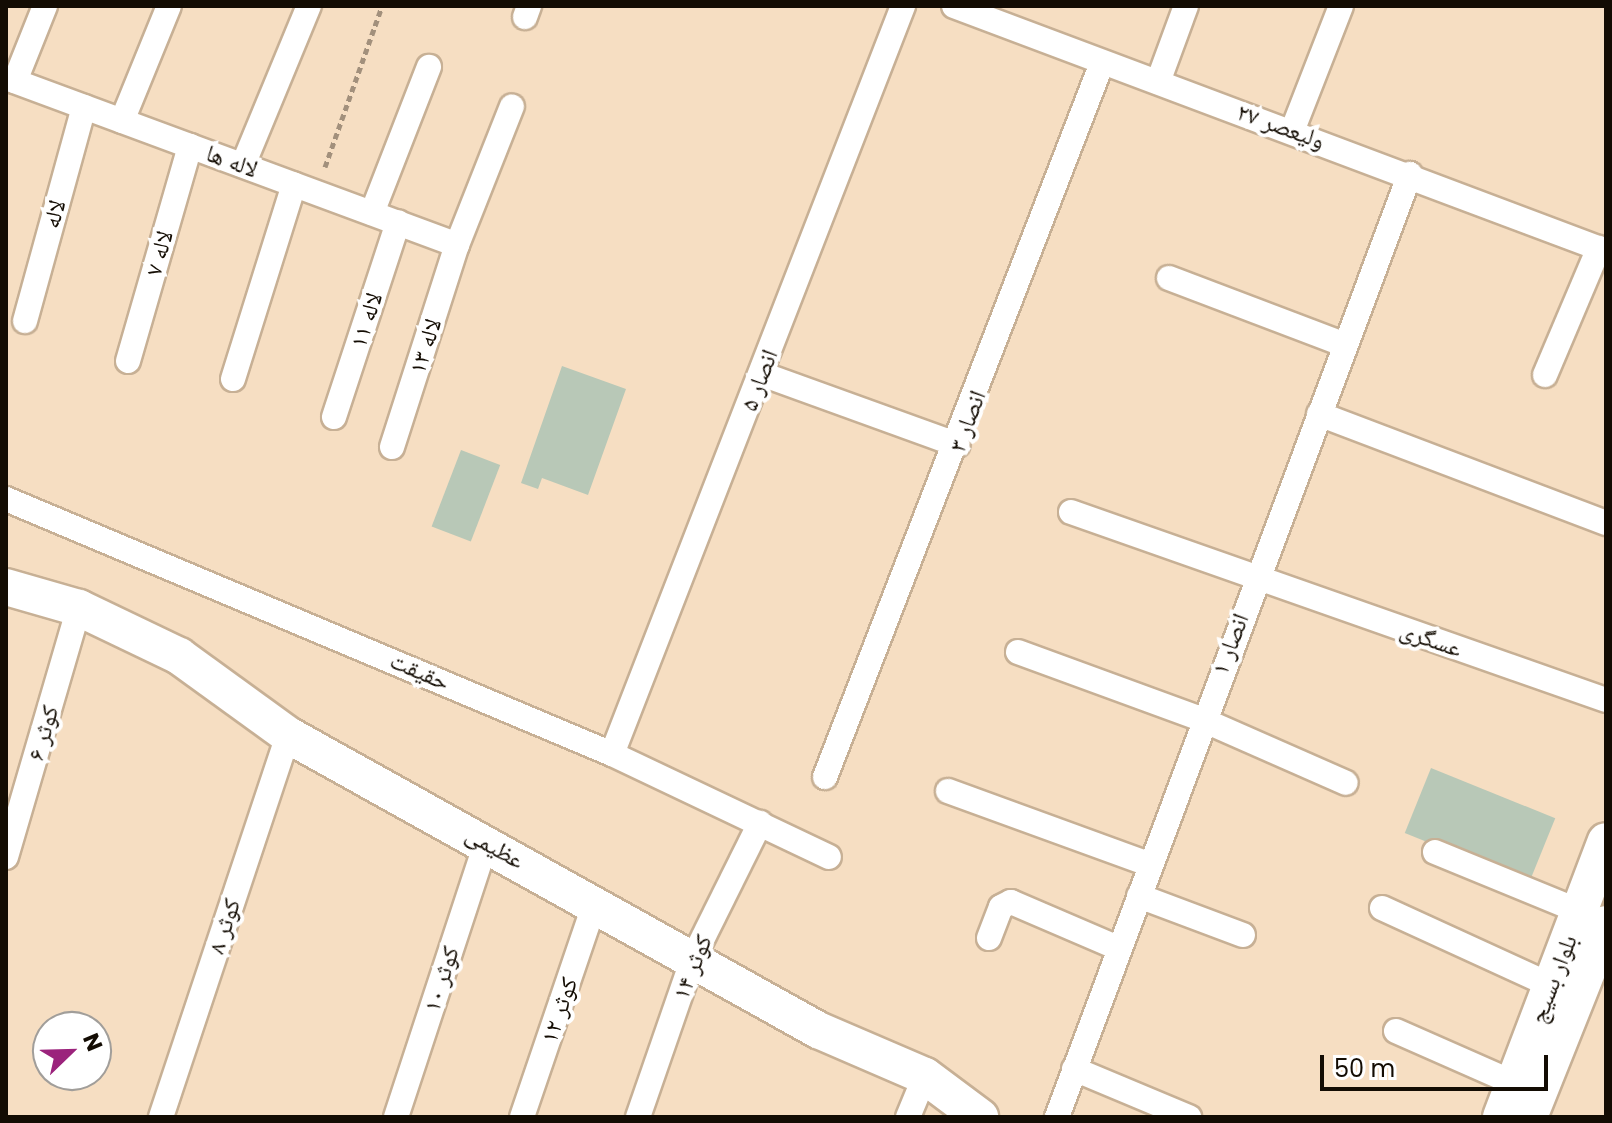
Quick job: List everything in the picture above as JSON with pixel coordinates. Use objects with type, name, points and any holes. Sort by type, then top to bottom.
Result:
[{"type":"street","points":[[10,79],[45,6]]},
{"type":"street","points":[[122,121],[169,6]]},
{"type":"street","points":[[243,165],[309,6]]},
{"type":"street","name":"انصار ۵","points":[[612,754],[903,6]]},
{"type":"street","name":"ولیعصر ۲۷","points":[[954,6],[1102,63],[1293,129],[1603,250]]},
{"type":"street","points":[[1158,82],[1186,6]]},
{"type":"street","points":[[1293,129],[1341,6]]},
{"type":"street","name":"انصار ۳","points":[[825,777],[958,445],[1102,63]]},
{"type":"street","points":[[372,213],[429,67]]},
{"type":"street","name":"لاله ها","points":[[10,79],[457,245]]},
{"type":"street","name":"لاله ۱۳","points":[[392,447],[457,245],[512,106]]},
{"type":"street","name":"لاله","points":[[25,321],[84,107]]},
{"type":"street","name":"لاله ۷","points":[[128,361],[190,146]]},
{"type":"street","name":"انصار ۱","points":[[1057,1117],[1116,947],[1151,865],[1201,719],[1410,174]]},
{"type":"street","points":[[233,379],[305,188]]},
{"type":"street","name":"لاله ۱۱","points":[[334,417],[398,222]]},
{"type":"street","points":[[1545,375],[1603,250]]},
{"type":"street","points":[[1169,278],[1345,345]]},
{"type":"street","points":[[762,374],[958,445]]},
{"type":"street","points":[[1319,414],[1606,523]]},
{"type":"street","name":"حقیقت","points":[[6,499],[612,754],[829,857]]},
{"type":"street","name":"عسگری","points":[[1071,512],[1606,700]]},
{"type":"street","name":"عظیمی","points":[[6,587],[79,608],[179,656],[288,735],[487,841],[818,1030],[925,1076],[980,1117]]},
{"type":"street","name":"کوثر ۶","points":[[6,857],[79,608]]},
{"type":"street","points":[[1018,652],[1201,719],[1346,783]]},
{"type":"street","name":"کوثر ۸","points":[[161,1117],[288,735]]},
{"type":"street","points":[[948,791],[1151,865]]},
{"type":"street","name":"کوثر ۱۴","points":[[638,1117],[693,958],[760,823]]},
{"type":"street","name":"کوثر ۱۰","points":[[396,1117],[487,841]]},
{"type":"street","name":"بلوار بسیج","points":[[1529,1117],[1592,918],[1606,841]]},
{"type":"street","points":[[1435,852],[1592,918]]},
{"type":"street","points":[[1139,896],[1243,935]]},
{"type":"street","points":[[989,938],[1001,907],[1011,902],[1116,947]]},
{"type":"street","name":"کوثر ۱۲","points":[[522,1117],[595,903]]},
{"type":"street","points":[[1382,908],[1550,985]]},
{"type":"street","name":"بلوار بسیج","points":[[1501,1117],[1550,985],[1592,918]]},
{"type":"street","points":[[1396,1031],[1514,1083]]},
{"type":"street","points":[[1074,1069],[1189,1117]]},
{"type":"street","points":[[908,1117],[925,1076]]},
{"type":"path","points":[[305,188],[382,6]]},
{"type":"green space","points":[[562,366],[626,389],[588,495],[542,478],[538,489],[521,483]]},
{"type":"green space","points":[[461,450],[500,465],[471,542],[432,527]]},
{"type":"green space","points":[[1431,768],[1555,818],[1529,883],[1405,833]]}]
